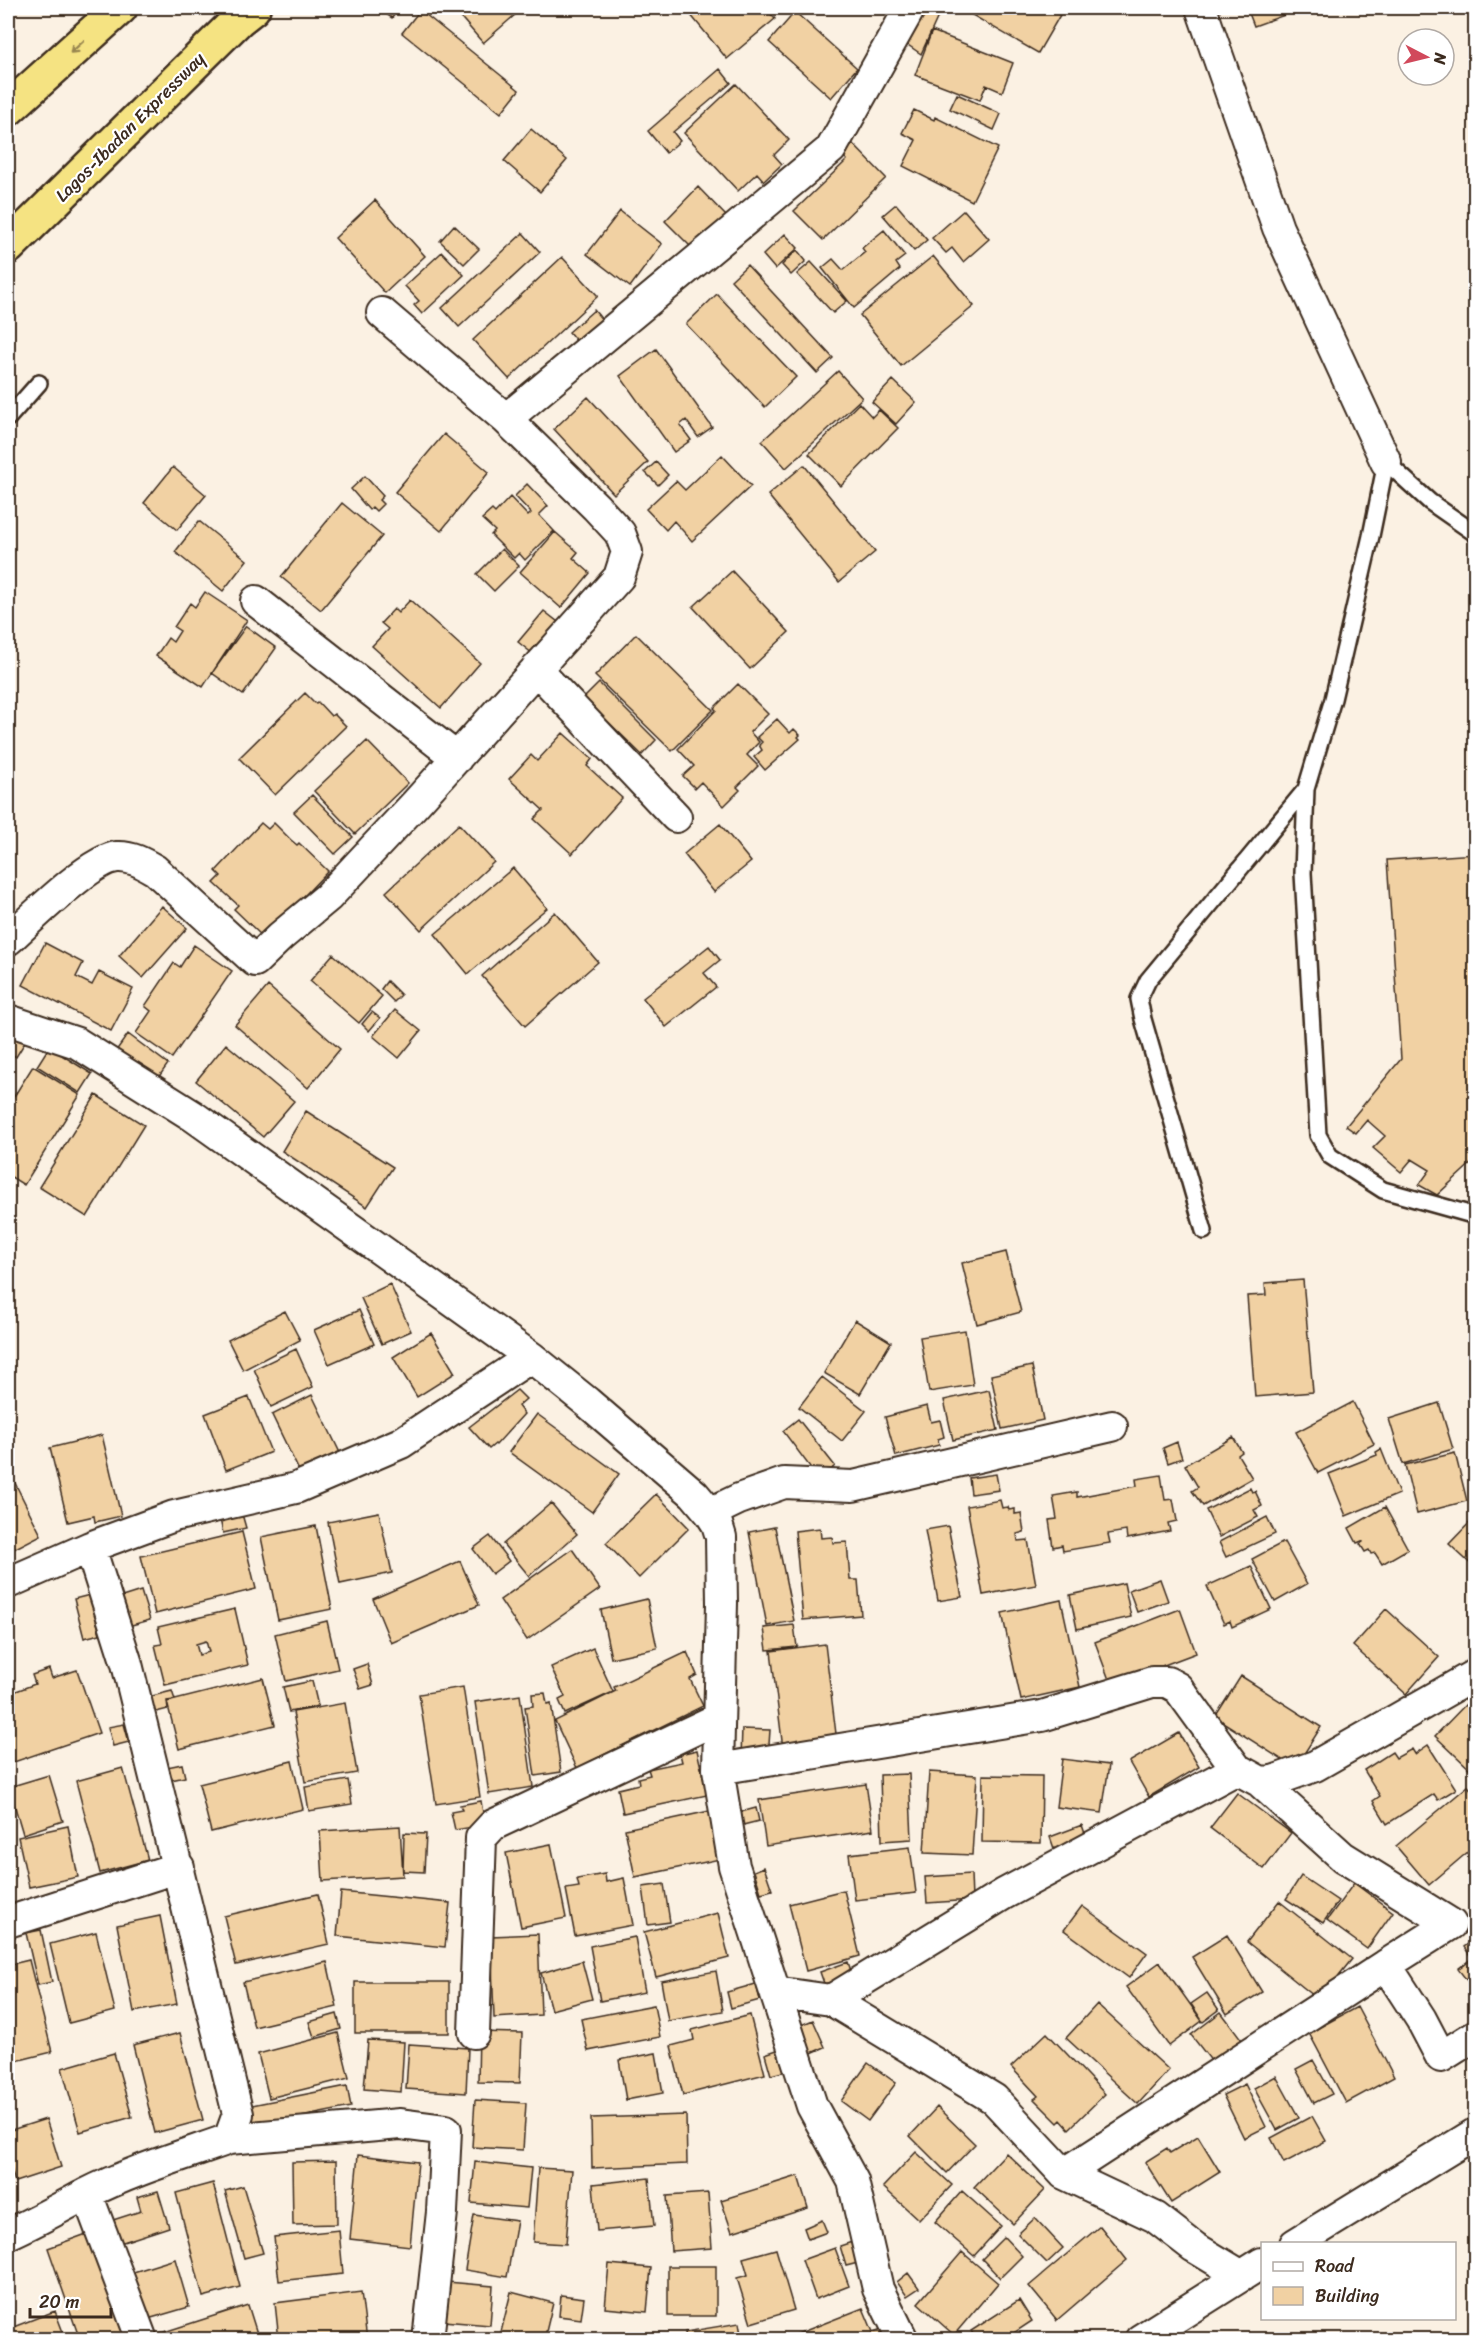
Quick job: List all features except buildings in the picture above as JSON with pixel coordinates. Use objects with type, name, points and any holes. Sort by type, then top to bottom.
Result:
[{"type":"highway","points":[[8,109],[120,8]]},
{"type":"highway","name":"Lagos-Ibadan Expressway","points":[[8,247],[239,19],[253,8]]},
{"type":"street","points":[[506,419],[831,149],[910,8]]},
{"type":"street","points":[[1201,8],[1278,228],[1386,462]]},
{"type":"street","points":[[8,940],[92,867],[116,856],[137,860],[155,870],[255,961],[328,897],[457,758],[619,577],[627,552],[620,533],[506,419],[382,313]]},
{"type":"street","points":[[256,601],[457,758]]},
{"type":"street","points":[[536,669],[676,817]]},
{"type":"street","points":[[8,1020],[77,1043],[193,1116],[531,1357],[685,1486],[710,1513],[721,1537],[722,1603],[718,1769],[734,1866],[812,2106],[854,2181],[878,2289],[903,2340]]},
{"type":"street","points":[[8,1583],[90,1547],[174,1516],[296,1488],[401,1443],[531,1357]]},
{"type":"street","points":[[710,1513],[739,1498],[784,1483],[853,1486],[1112,1426]]},
{"type":"street","points":[[90,1547],[127,1664],[179,1867],[238,2114],[229,2139]]},
{"type":"street","points":[[831,2000],[1004,1894],[1248,1775],[1270,1782],[1315,1766],[1476,1674]]},
{"type":"street","points":[[718,1769],[1042,1716],[1137,1685],[1167,1682],[1178,1688],[1248,1775],[1343,1857],[1451,1924],[1064,2174]]},
{"type":"street","points":[[474,2033],[481,1838],[493,1826],[510,1817],[719,1718]]},
{"type":"street","points":[[8,1922],[179,1867]]},
{"type":"street","points":[[1386,1965],[1421,2019],[1441,2057],[1476,2035]]},
{"type":"street","points":[[775,1992],[831,2000],[994,2099],[1064,2174],[1155,2217],[1194,2247],[1252,2269]]},
{"type":"street","points":[[8,2234],[50,2215],[87,2194],[172,2159],[229,2139],[400,2124],[446,2130],[442,2212],[428,2340]]},
{"type":"street","points":[[1298,2242],[1476,2133]]},
{"type":"street","points":[[87,2194],[142,2340]]},
{"type":"street","points":[[1140,2340],[1252,2269]]},
{"type":"lane","points":[[8,418],[39,383]]},
{"type":"lane","points":[[1386,462],[1430,502],[1476,534]]},
{"type":"lane","points":[[1386,462],[1333,699],[1306,789],[1303,873],[1318,1135],[1330,1156],[1383,1191],[1476,1216]]},
{"type":"lane","points":[[1204,1231],[1143,1019],[1140,999],[1148,980],[1306,789]]}]
